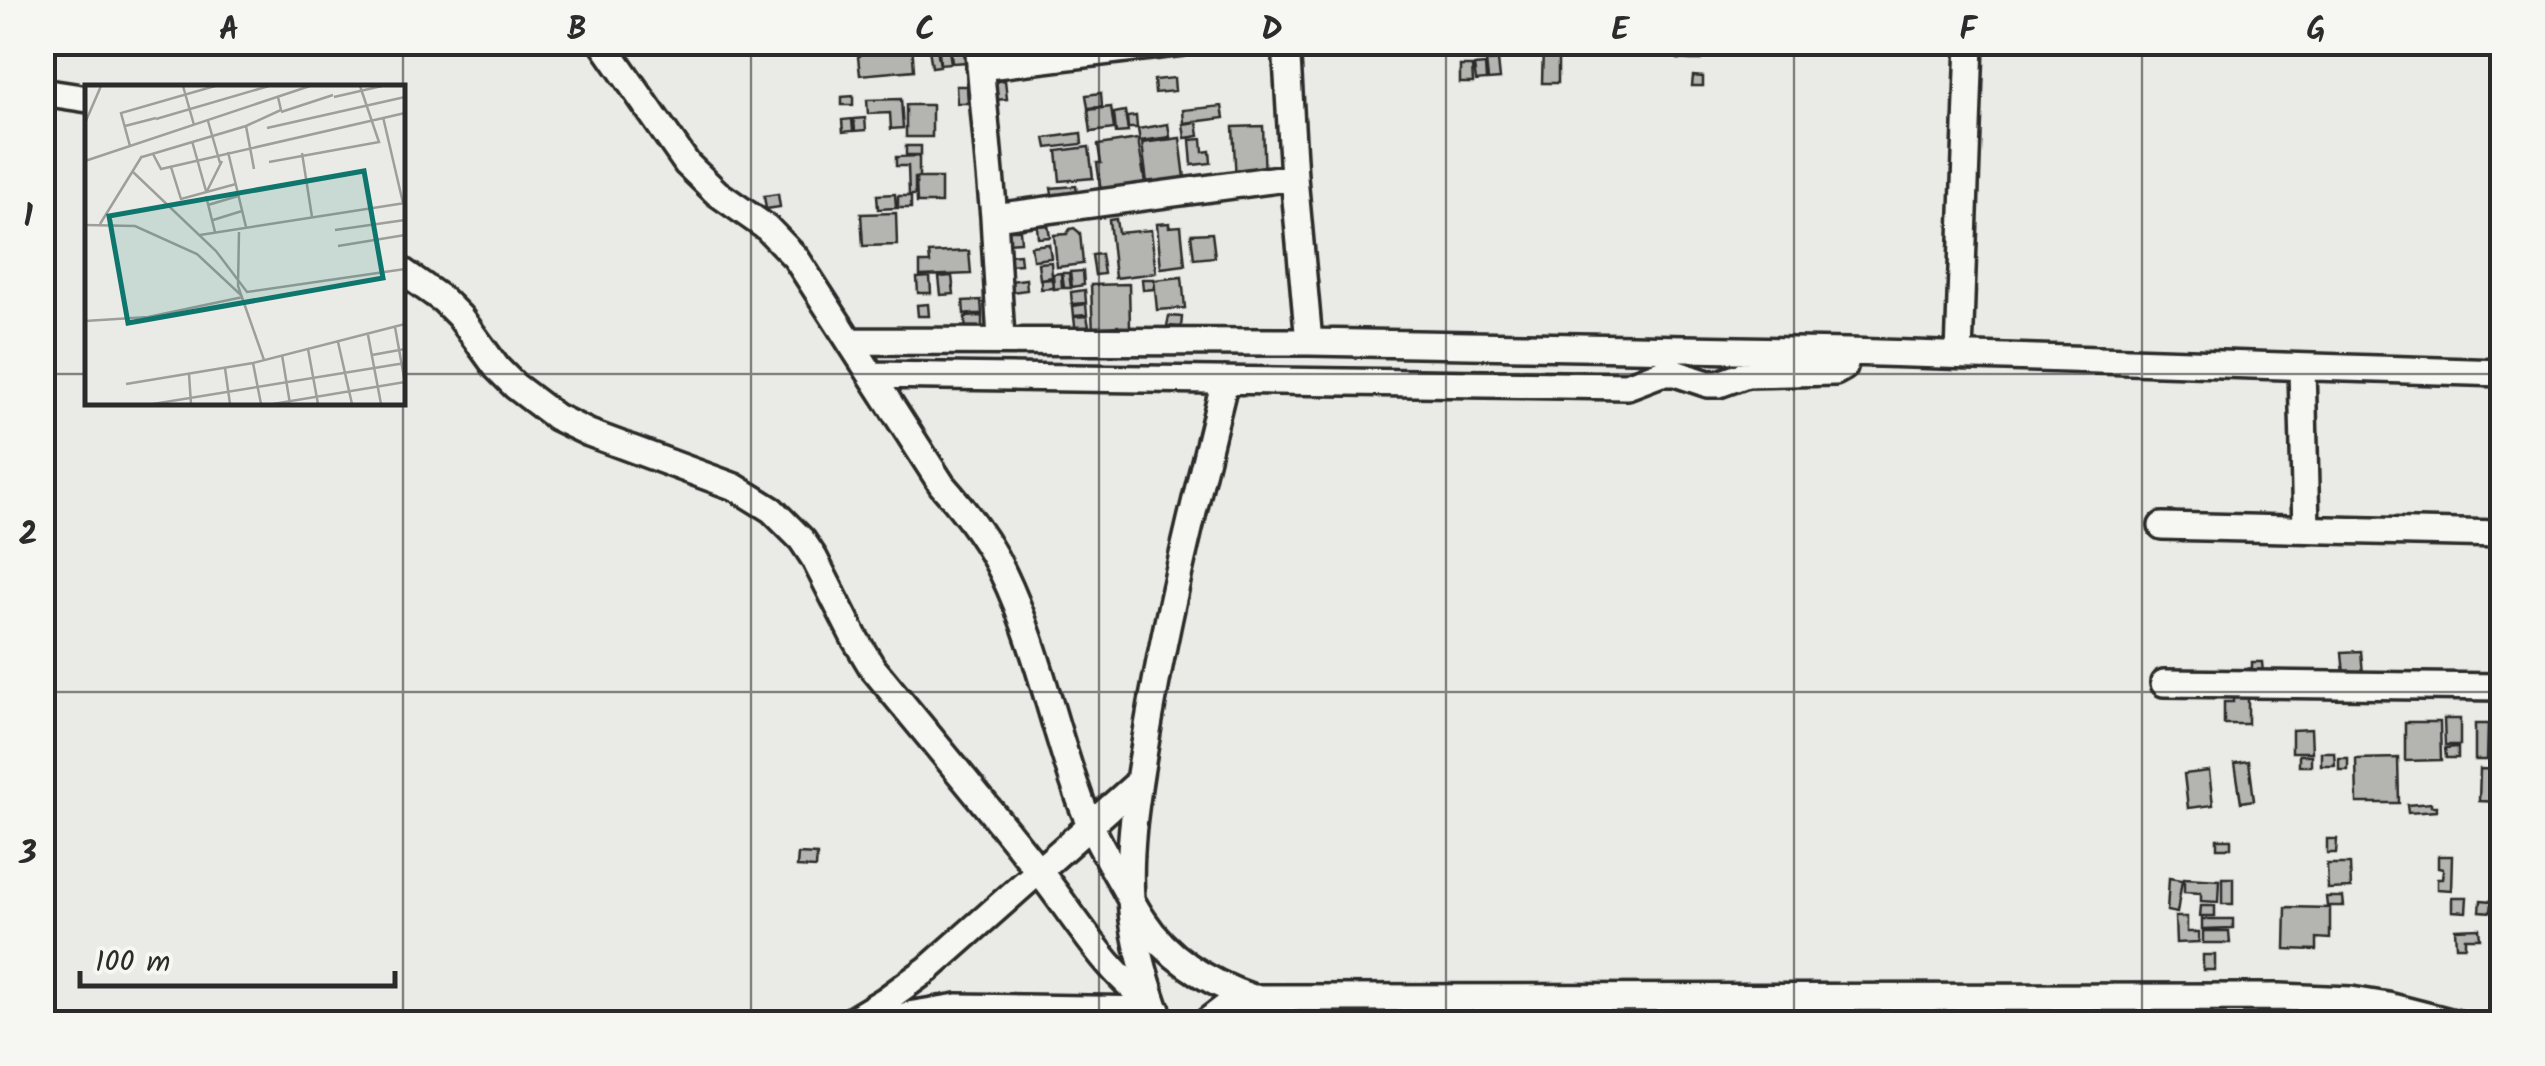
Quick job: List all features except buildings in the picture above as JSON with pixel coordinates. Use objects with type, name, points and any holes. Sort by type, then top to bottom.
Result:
[{"type":"street","points":[[602,42],[687,164],[717,193],[767,228],[796,258],[942,486],[976,527],[1003,572],[1022,621],[1091,827],[1142,920],[1160,942],[1202,976],[1253,998]]},
{"type":"street","points":[[1001,340],[979,55],[1183,42]]},
{"type":"street","points":[[1286,42],[1309,342]]},
{"type":"street","points":[[1959,356],[1970,42]]},
{"type":"street","points":[[42,92],[85,99]]},
{"type":"street","points":[[994,217],[1294,178]]},
{"type":"street","points":[[405,274],[451,308],[497,368],[545,410],[589,433],[735,487],[788,524],[814,558],[872,667],[1114,969],[1157,1012]]},
{"type":"street","points":[[850,341],[1309,342],[1848,352],[2502,373]]},
{"type":"street","points":[[872,374],[1627,386],[1668,372],[1719,384],[1747,374],[1835,372],[1844,367],[1848,352]]},
{"type":"street","points":[[2302,368],[2306,529]]},
{"type":"street","points":[[1157,1012],[1138,948],[1132,900],[1138,783],[1156,675],[1225,380]]},
{"type":"street","points":[[2162,526],[2502,534]]},
{"type":"street","points":[[2164,682],[2502,688]]},
{"type":"street","points":[[846,1024],[928,970],[1138,783]]},
{"type":"street","points":[[1204,1024],[1226,1007],[1253,998],[2279,997],[2351,1000],[2458,1024]]},
{"type":"street","points":[[885,1024],[957,1006],[1157,1012]]}]
